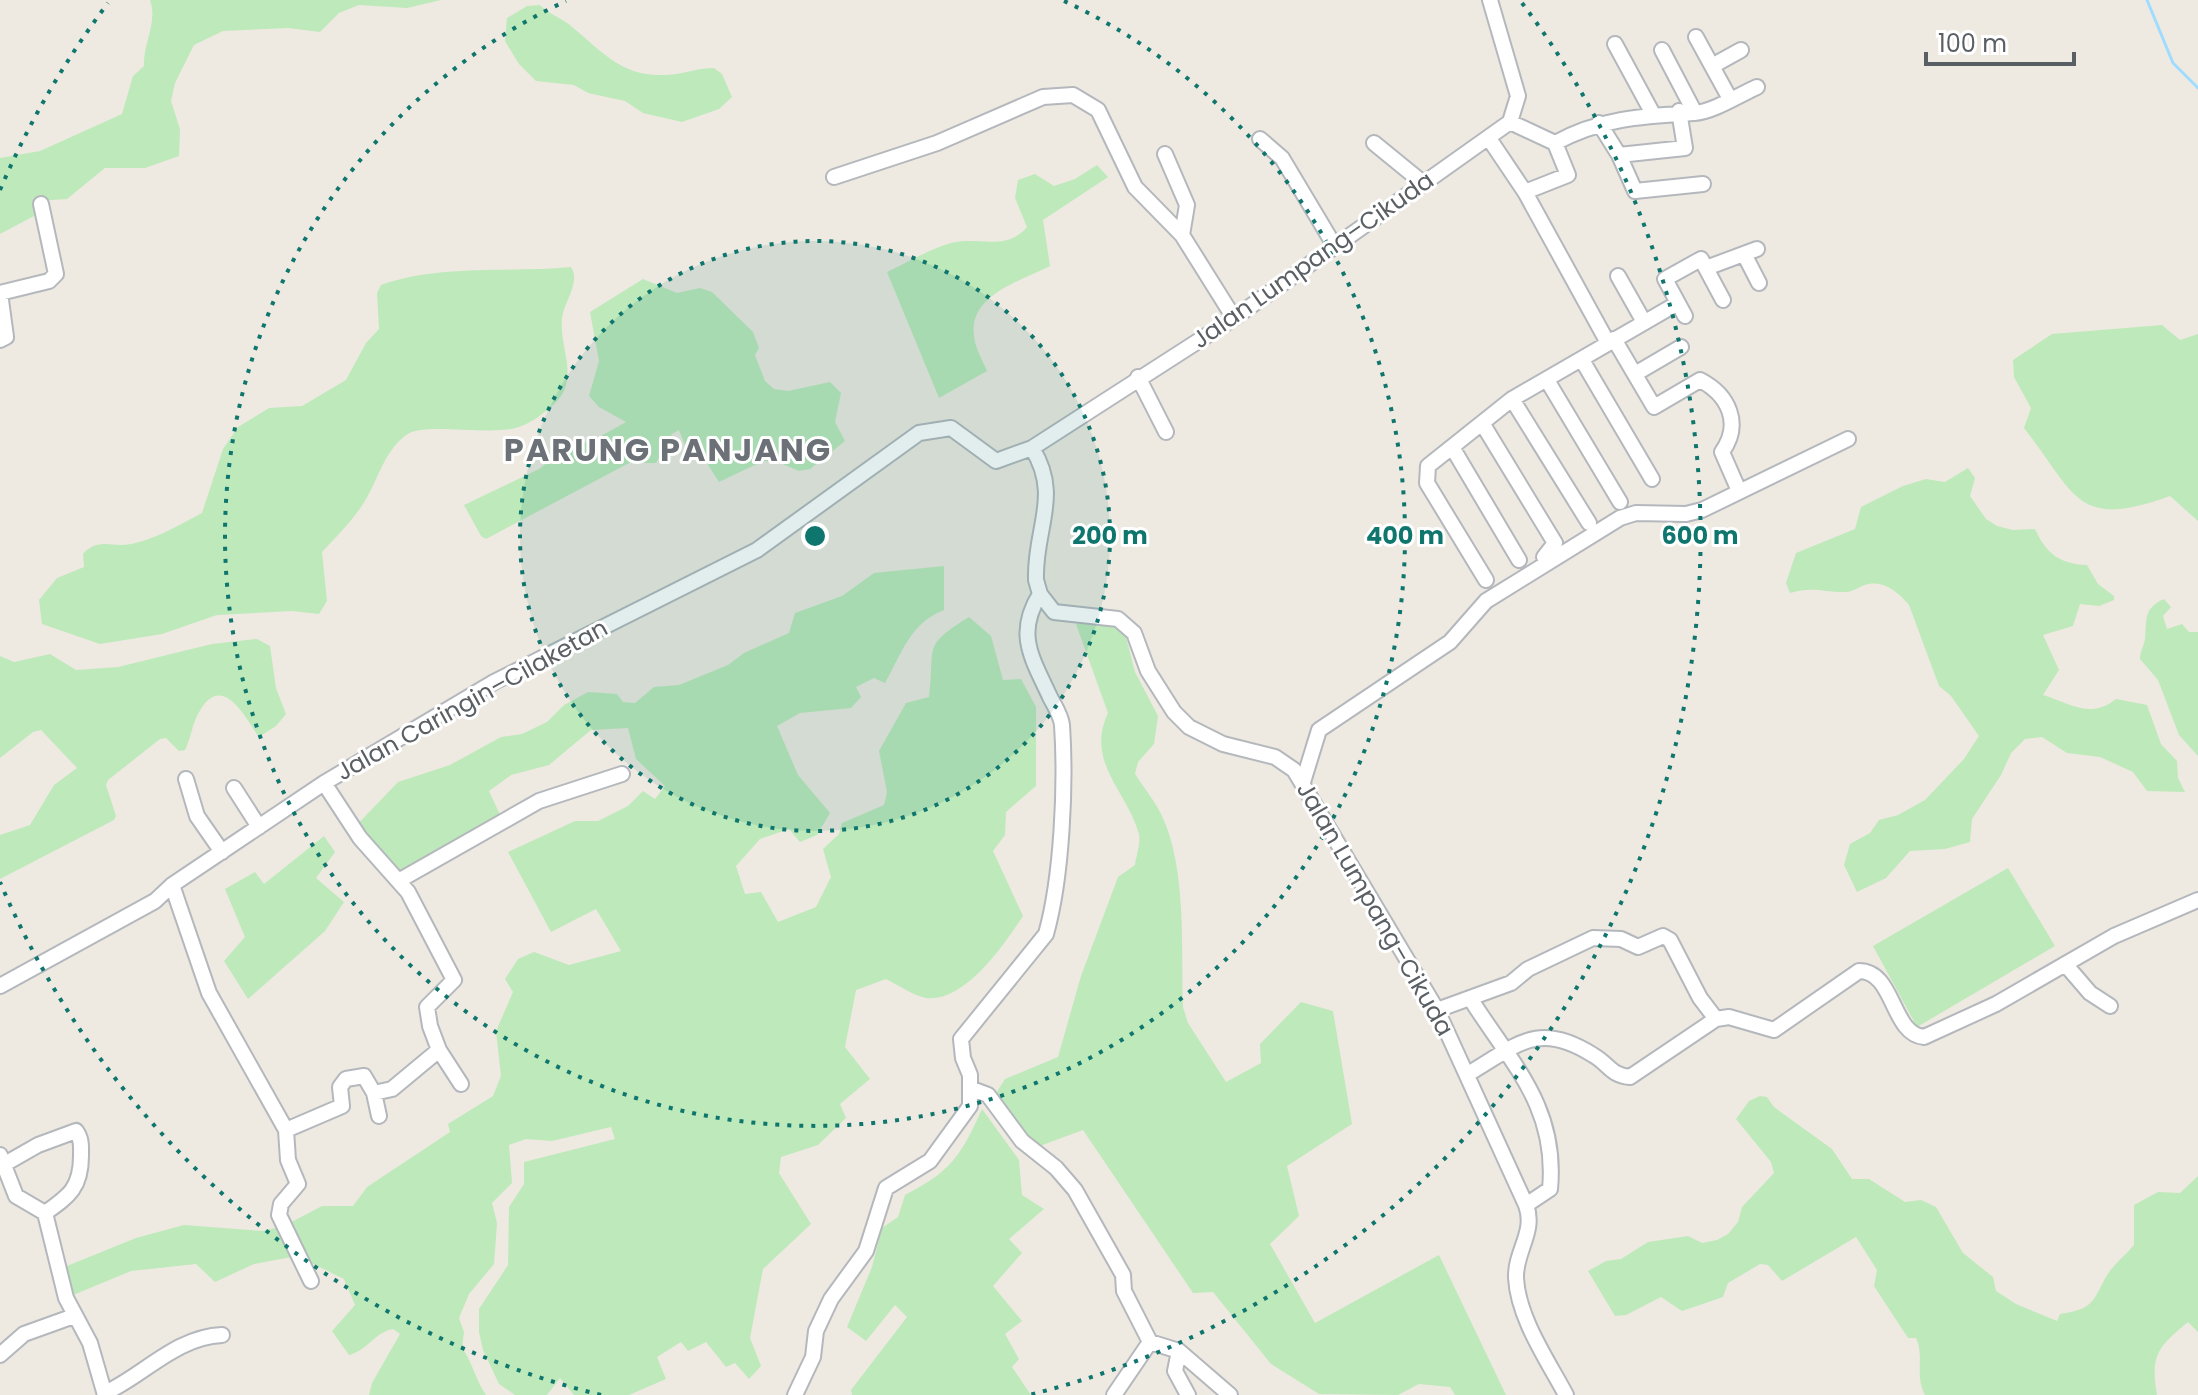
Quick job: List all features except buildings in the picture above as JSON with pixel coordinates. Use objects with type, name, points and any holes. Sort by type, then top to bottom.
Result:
[{"type":"street","points":[[1490,0],[1518,96],[1510,122],[1555,143],[1568,175],[1525,192]]},
{"type":"street","points":[[1696,37],[1730,99]]},
{"type":"street","points":[[1615,44],[1653,114]]},
{"type":"street","points":[[1662,50],[1695,113]]},
{"type":"street","points":[[1712,66],[1741,50]]},
{"type":"street","points":[[1555,143],[1599,123],[1679,111],[1695,113],[1757,87]]},
{"type":"street","points":[[834,177],[937,143],[1043,97],[1073,95],[1098,110],[1135,187],[1182,235],[1234,318]]},
{"type":"street","points":[[1619,155],[1685,148],[1679,111]]},
{"type":"street","name":"Jalan Lumpang–Cikuda","points":[[1032,448],[1234,318],[1423,183],[1490,140],[1510,122]]},
{"type":"street","points":[[1599,123],[1619,155],[1635,191],[1703,184]]},
{"type":"street","points":[[1260,139],[1282,158],[1334,245]]},
{"type":"street","points":[[1490,140],[1525,192],[1558,253],[1654,407],[1700,380],[1717,389],[1731,416],[1733,430],[1722,452],[1739,491]]},
{"type":"street","points":[[1374,143],[1423,183]]},
{"type":"street","points":[[1165,154],[1187,205],[1182,235]]},
{"type":"street","points":[[0,340],[6,337],[0,293],[49,281],[56,274],[41,204]]},
{"type":"street","points":[[1706,268],[1750,251],[1759,283]]},
{"type":"street","points":[[1486,580],[1427,483],[1428,466],[1512,399],[1644,322],[1681,310],[1665,279],[1701,259],[1723,300]]},
{"type":"street","points":[[1618,276],[1644,322]]},
{"type":"street","points":[[1635,374],[1681,347]]},
{"type":"street","points":[[1582,360],[1652,479]]},
{"type":"street","points":[[1138,377],[1166,432]]},
{"type":"street","points":[[1547,380],[1620,502]]},
{"type":"street","points":[[1512,399],[1589,523]]},
{"type":"street","points":[[1303,782],[1319,730],[1450,642],[1486,601],[1491,590],[1547,555],[1555,543],[1482,423]]},
{"type":"street","name":"Jalan Caringin–Cilaketan","points":[[0,986],[155,901],[172,885],[324,783],[555,649],[757,550],[919,433],[951,428],[996,461],[1032,448]]},
{"type":"street","points":[[1486,601],[1620,518],[1636,513],[1686,514],[1702,510],[1848,439]]},
{"type":"street","points":[[1452,447],[1519,560]]},
{"type":"street","points":[[795,1395],[813,1357],[816,1331],[831,1299],[866,1251],[886,1188],[937,1155],[965,1117],[972,1089],[961,1039],[1046,934],[1052,913],[1060,831],[1062,721],[1026,639],[1029,610],[1040,594],[1036,568],[1046,475],[1032,448]]},
{"type":"street","name":"Jalan Lumpang–Cikuda","points":[[1040,594],[1054,612],[1118,619],[1134,633],[1148,671],[1174,712],[1189,727],[1223,744],[1275,757],[1303,782],[1337,848],[1437,1010],[1526,1205],[1531,1219],[1516,1278],[1520,1297],[1566,1395]]},
{"type":"street","points":[[400,880],[432,866],[539,801],[622,774]]},
{"type":"street","points":[[186,779],[197,816],[222,852]]},
{"type":"street","points":[[324,783],[360,838],[400,880],[425,919],[454,980],[427,1007],[439,1050],[461,1084]]},
{"type":"street","points":[[234,788],[259,827]]},
{"type":"street","points":[[172,885],[209,993],[286,1130],[288,1160],[298,1184],[281,1204],[279,1215],[311,1281]]},
{"type":"street","points":[[1468,1074],[1535,1037],[1548,1036],[1592,1054],[1617,1076],[1630,1077],[1716,1019],[1729,1017],[1774,1030],[1854,973],[1866,971],[1881,983],[1912,1034],[1924,1037],[1996,1004],[2114,936],[2198,900]]},
{"type":"street","points":[[1437,1010],[1511,983],[1528,969],[1593,938],[1621,939],[1638,947],[1663,936],[1670,940],[1700,998],[1716,1019]]},
{"type":"street","points":[[2065,964],[2090,993],[2110,1006]]},
{"type":"street","points":[[1470,998],[1530,1085],[1546,1123],[1550,1189],[1526,1205]]},
{"type":"street","points":[[374,1093],[392,1089],[439,1050]]},
{"type":"street","points":[[286,1130],[342,1106],[340,1087],[346,1079],[364,1076],[374,1093],[379,1116]]},
{"type":"street","points":[[972,1089],[988,1095],[1022,1141],[1056,1168],[1075,1190],[1123,1275],[1124,1291],[1150,1342],[1179,1351],[1230,1395]]},
{"type":"street","points":[[45,1213],[75,1191],[81,1179],[81,1138],[76,1131],[1,1160],[16,1196],[45,1213],[56,1268],[74,1316],[90,1343],[105,1394],[131,1381],[155,1360],[209,1336],[222,1335]]},
{"type":"street","points":[[0,1355],[24,1334],[74,1316]]},
{"type":"street","points":[[1114,1395],[1150,1342]]},
{"type":"street","points":[[1179,1351],[1175,1371],[1188,1395]]},
{"type":"green space","points":[[150,0],[441,0],[407,8],[359,5],[339,13],[320,32],[288,28],[223,31],[194,45],[175,83],[171,101],[180,129],[179,156],[145,168],[105,168],[67,199],[36,201],[34,216],[0,234],[0,158],[40,151],[122,114],[133,76],[144,66],[152,16]]},
{"type":"green space","points":[[540,5],[629,69],[658,75],[714,68],[722,74],[732,97],[719,109],[682,122],[643,113],[625,101],[588,93],[574,85],[536,81],[519,64],[505,41],[507,18],[527,6]]},
{"type":"green space","points":[[1097,165],[1108,177],[1043,220],[1050,266],[999,291],[979,310],[974,322],[974,336],[987,371],[939,398],[887,272],[951,243],[1001,241],[1019,235],[1027,227],[1015,198],[1018,180],[1035,174],[1054,186],[1075,179]]},
{"type":"green space","points":[[571,267],[573,286],[562,318],[568,377],[560,398],[539,416],[519,427],[506,430],[427,429],[406,435],[398,442],[360,508],[322,552],[327,601],[319,614],[292,611],[217,615],[162,634],[100,644],[42,624],[39,600],[57,578],[84,567],[83,554],[89,549],[100,544],[140,542],[202,513],[223,449],[238,427],[269,408],[302,406],[346,380],[366,343],[379,329],[377,293],[381,285],[427,274]]},
{"type":"green space","points":[[643,279],[677,293],[700,288],[712,292],[753,332],[759,348],[755,355],[765,381],[774,389],[788,391],[830,382],[841,393],[835,422],[845,441],[810,469],[799,471],[778,462],[763,461],[719,482],[703,457],[689,455],[679,430],[672,434],[656,463],[629,463],[486,539],[481,536],[464,505],[539,469],[569,446],[592,441],[626,422],[599,407],[589,396],[599,361],[590,312]]},
{"type":"green space","points":[[2162,325],[2180,340],[2198,334],[2198,521],[2170,496],[2139,506],[2115,509],[2096,507],[2082,500],[2069,488],[2024,428],[2031,408],[2014,377],[2013,360],[2052,334]]},
{"type":"green space","points":[[1968,468],[1975,478],[1970,496],[1986,519],[2013,530],[2035,529],[2049,551],[2069,562],[2087,565],[2098,584],[2114,596],[2114,600],[2099,606],[2080,604],[2073,626],[2043,635],[2059,670],[2043,695],[2089,709],[2107,705],[2116,699],[2147,705],[2161,744],[2177,761],[2178,778],[2185,792],[2147,791],[2133,772],[2100,757],[2067,753],[2042,737],[2025,739],[2011,753],[2001,775],[1972,819],[1970,842],[1945,849],[1910,851],[1886,878],[1857,892],[1844,865],[1850,844],[1870,833],[1879,820],[1898,815],[1925,800],[1964,759],[1979,736],[1951,696],[1939,686],[1909,605],[1895,591],[1884,585],[1872,584],[1847,592],[1813,590],[1790,593],[1786,583],[1796,553],[1855,529],[1861,507],[1903,486],[1926,479],[1945,482]]},
{"type":"green space","points":[[944,566],[944,610],[915,631],[885,683],[874,678],[856,687],[861,697],[851,708],[800,713],[777,726],[798,775],[830,813],[817,835],[800,842],[789,829],[760,839],[736,866],[745,894],[761,892],[778,922],[816,907],[831,877],[823,849],[839,834],[842,823],[884,805],[887,792],[879,751],[906,703],[929,697],[933,650],[937,642],[969,617],[991,636],[1003,680],[1021,679],[1036,707],[1036,786],[1006,812],[1005,835],[993,851],[1023,916],[982,969],[955,991],[941,997],[926,998],[886,979],[856,990],[845,1047],[870,1079],[840,1104],[846,1118],[818,1145],[781,1157],[779,1173],[811,1224],[763,1269],[750,1338],[761,1366],[749,1379],[735,1363],[726,1367],[706,1342],[688,1351],[681,1342],[657,1357],[666,1379],[629,1395],[574,1395],[560,1378],[547,1395],[515,1395],[499,1384],[483,1350],[479,1309],[508,1265],[509,1207],[524,1184],[524,1162],[615,1139],[611,1127],[552,1141],[526,1139],[509,1145],[512,1183],[492,1203],[497,1223],[494,1264],[469,1294],[459,1318],[464,1332],[462,1348],[486,1395],[369,1395],[372,1383],[400,1334],[393,1329],[387,1331],[349,1355],[332,1331],[355,1305],[344,1279],[297,1256],[254,1264],[215,1282],[196,1264],[131,1271],[66,1298],[57,1270],[136,1238],[184,1225],[262,1231],[284,1226],[322,1206],[353,1206],[367,1187],[450,1132],[448,1124],[493,1096],[501,1076],[496,1031],[513,992],[505,979],[518,959],[534,952],[569,965],[621,951],[596,909],[551,932],[508,852],[575,821],[598,821],[628,806],[643,791],[655,799],[665,786],[636,759],[628,728],[591,730],[549,765],[511,775],[489,791],[501,817],[395,874],[350,832],[398,782],[450,765],[501,737],[522,734],[547,722],[564,705],[588,692],[617,694],[623,702],[635,703],[654,687],[679,685],[728,665],[744,653],[789,633],[795,613],[842,596],[874,573]]},
{"type":"green space","points":[[2164,599],[2171,607],[2163,616],[2167,629],[2182,624],[2189,632],[2198,632],[2198,756],[2179,735],[2158,680],[2140,659],[2147,615],[2152,606]]},
{"type":"green space","points":[[1106,623],[1118,627],[1126,637],[1135,672],[1158,716],[1154,744],[1138,762],[1135,774],[1162,816],[1176,860],[1181,910],[1183,1007],[1188,1023],[1226,1082],[1261,1063],[1260,1044],[1301,1002],[1333,1011],[1352,1124],[1287,1166],[1299,1216],[1270,1244],[1315,1323],[1439,1255],[1506,1395],[1455,1395],[1450,1387],[1419,1384],[1398,1395],[1319,1394],[1271,1364],[1213,1292],[1193,1293],[1083,1130],[1029,1150],[991,1101],[1005,1079],[1058,1057],[1081,976],[1118,877],[1135,865],[1139,834],[1105,761],[1101,747],[1102,731],[1108,713],[1076,624]]},
{"type":"green space","points":[[257,639],[270,646],[276,688],[286,714],[276,726],[259,737],[232,701],[215,696],[198,714],[185,750],[179,751],[166,738],[160,739],[108,780],[106,785],[116,816],[114,820],[0,879],[0,835],[30,825],[54,785],[77,768],[41,730],[33,732],[0,758],[0,656],[14,662],[50,654],[76,670],[118,667],[212,644]]},
{"type":"green space","points":[[324,836],[335,852],[316,878],[344,902],[325,931],[248,999],[224,961],[245,937],[225,889],[255,872],[264,884]]},
{"type":"green space","points":[[2008,868],[2055,946],[1917,1027],[1873,946]]},
{"type":"green space","points":[[1760,1096],[1767,1097],[1774,1107],[1832,1149],[1852,1179],[1869,1179],[1905,1202],[1921,1200],[1936,1207],[1963,1253],[1993,1277],[1996,1291],[2016,1304],[2057,1321],[2060,1314],[2080,1310],[2091,1303],[2110,1271],[2134,1245],[2134,1205],[2158,1192],[2180,1193],[2198,1176],[2198,1332],[2188,1322],[2163,1346],[2156,1361],[2157,1395],[1925,1395],[1920,1380],[1920,1352],[1916,1338],[1908,1338],[1874,1286],[1877,1270],[1856,1237],[1782,1281],[1768,1265],[1760,1264],[1728,1283],[1723,1297],[1682,1311],[1661,1297],[1626,1315],[1615,1316],[1588,1271],[1606,1261],[1621,1259],[1648,1242],[1688,1236],[1702,1243],[1717,1240],[1728,1234],[1738,1222],[1742,1207],[1774,1173],[1771,1162],[1736,1119],[1749,1101]]},
{"type":"green space","points":[[982,1109],[1019,1160],[1022,1195],[1044,1209],[1009,1239],[1022,1253],[993,1286],[1022,1321],[1005,1334],[1019,1359],[1012,1367],[1031,1395],[852,1395],[851,1390],[907,1317],[895,1305],[866,1341],[847,1327],[872,1267],[882,1228],[898,1217],[905,1195],[934,1178],[953,1160]]},
{"type":"waterway","points":[[2147,0],[2173,63],[2198,88]]},
{"type":"district","name":"PARUNG PANJANG","points":[[668,450]]}]
